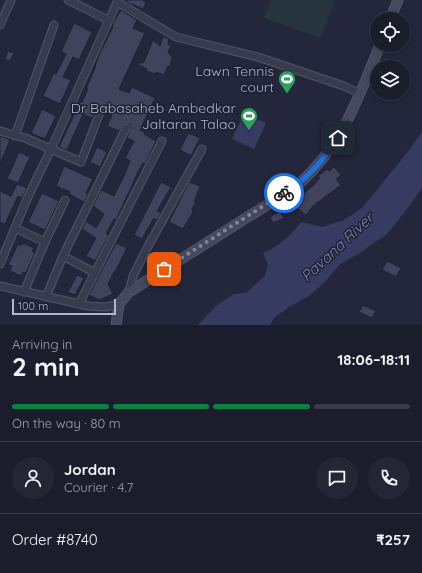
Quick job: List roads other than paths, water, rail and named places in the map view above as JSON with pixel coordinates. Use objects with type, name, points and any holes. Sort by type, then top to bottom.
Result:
[{"type":"street","points":[[0,25],[11,0]]},
{"type":"street","points":[[68,0],[108,20]]},
{"type":"street","points":[[393,12],[398,0]]},
{"type":"street","points":[[0,264],[27,198],[51,149],[117,1],[176,37],[258,57],[344,86],[360,94]]},
{"type":"street","points":[[15,136],[54,25]]},
{"type":"street","points":[[115,324],[119,304],[129,292],[297,186],[310,174],[338,138],[353,110],[377,52]]},
{"type":"street","points":[[0,133],[25,138],[81,162],[99,115]]},
{"type":"street","points":[[46,297],[63,256],[126,128]]},
{"type":"street","points":[[79,304],[162,141]]},
{"type":"street","points":[[129,292],[133,276],[143,256],[202,149]]},
{"type":"street","points":[[24,292],[65,200]]},
{"type":"street","points":[[15,228],[45,242]]},
{"type":"street","points":[[63,256],[95,273]]},
{"type":"street","points":[[0,286],[94,307],[106,307],[119,304]]},
{"type":"water","name":"Dr Babasaheb Ambedkar Jaltaran Talao","points":[[244,113],[266,123],[254,149],[232,139]]},
{"type":"water","name":"Pavana River","points":[[422,132],[422,188],[387,234],[339,265],[326,281],[309,296],[289,307],[274,318],[270,325],[198,325],[216,306],[234,294],[246,293],[265,276],[268,264],[263,253],[284,240],[301,222],[322,227],[344,220],[362,208]]},
{"type":"place","name":"Lawn Tennis court","points":[[287,94]]},
{"type":"place","name":"Dr Babasaheb Ambedkar Jaltaran Talao","points":[[249,131]]}]
